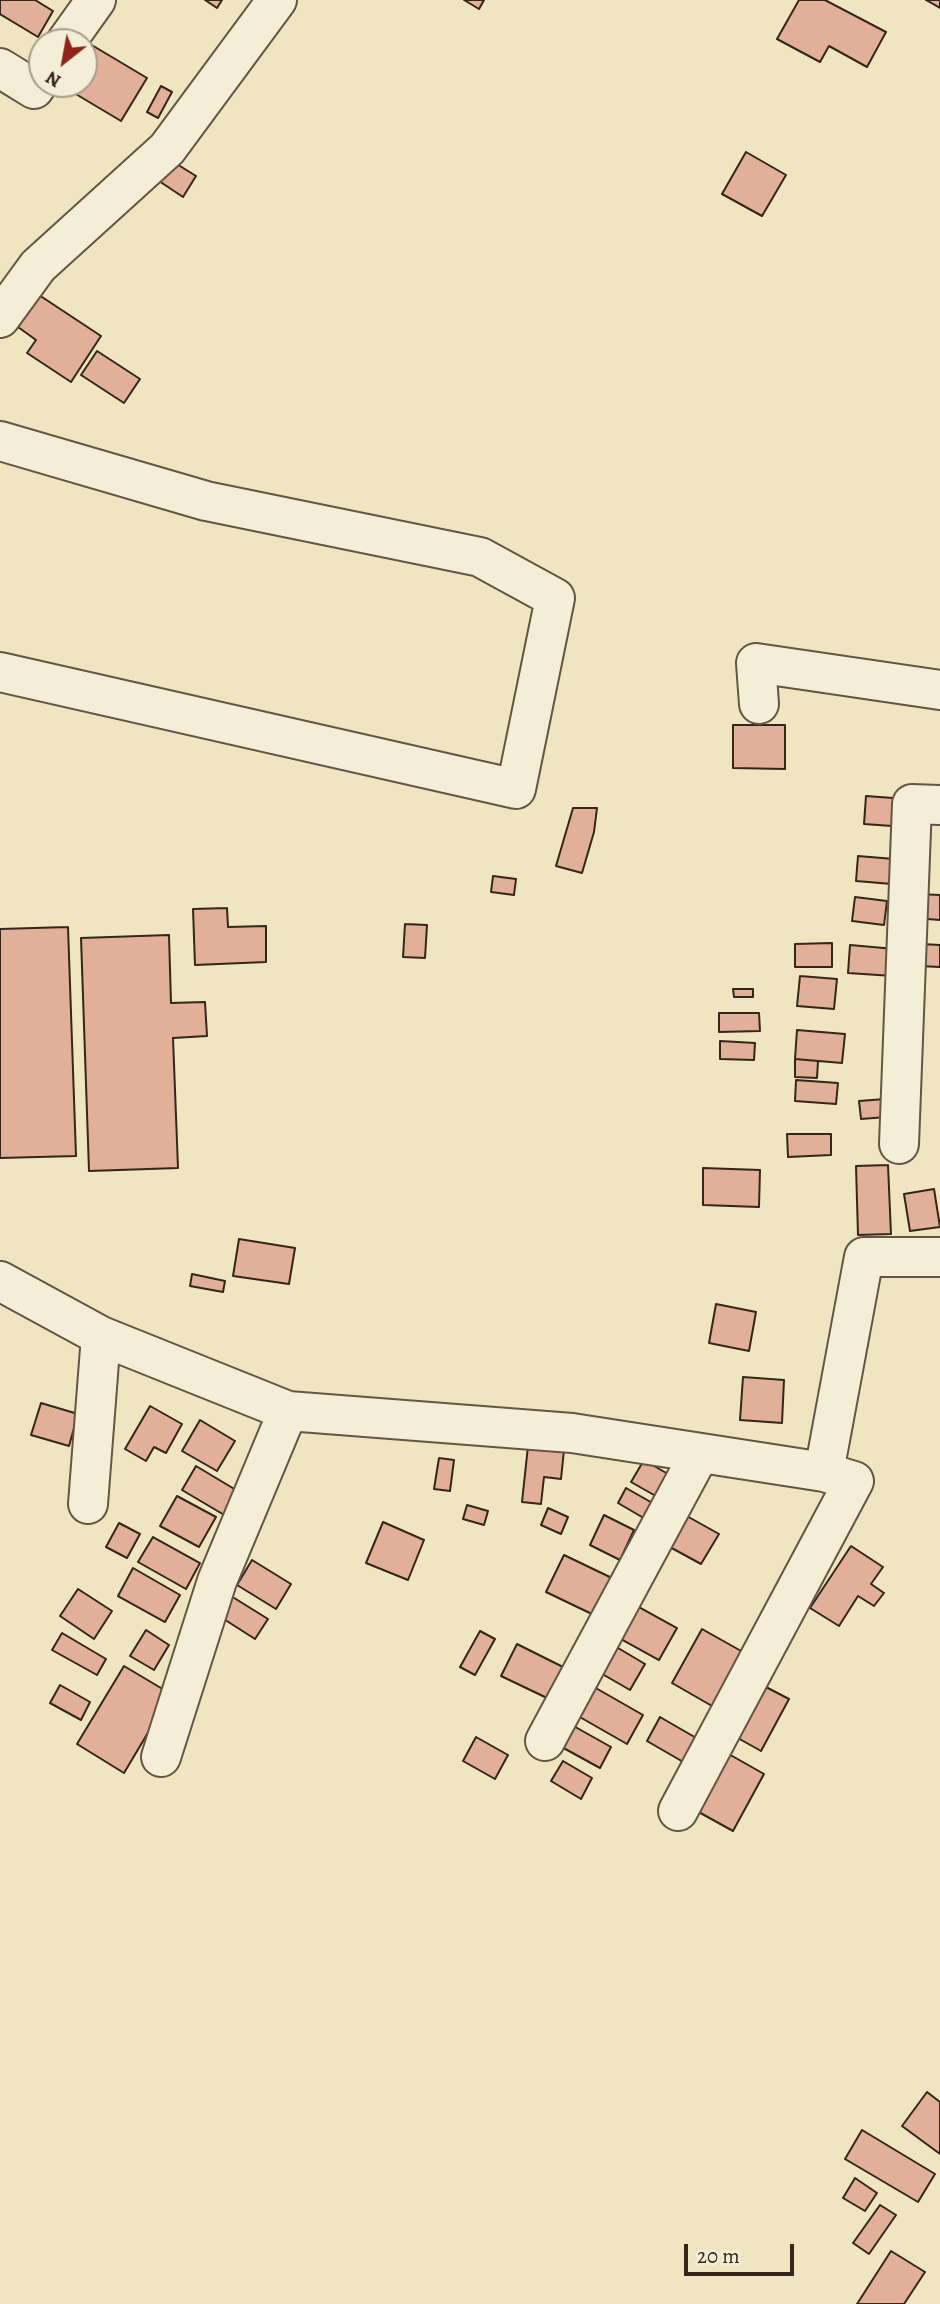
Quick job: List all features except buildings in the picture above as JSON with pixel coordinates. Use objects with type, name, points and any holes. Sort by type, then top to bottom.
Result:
[{"type":"street","points":[[76,28],[96,0]]},
{"type":"street","points":[[0,318],[38,266],[167,149],[277,0]]},
{"type":"street","points":[[0,68],[28,85]]},
{"type":"street","points":[[0,441],[206,501],[480,556],[555,598],[516,789],[0,672]]},
{"type":"street","points":[[759,704],[756,663],[940,690]]},
{"type":"street","points":[[899,1144],[912,804],[940,806]]},
{"type":"street","points":[[824,1472],[864,1257],[940,1257]]},
{"type":"street","points":[[0,1281],[102,1336],[288,1411],[572,1433],[824,1472],[854,1481],[678,1811]]},
{"type":"street","points":[[88,1504],[102,1336]]},
{"type":"street","points":[[161,1756],[217,1581],[288,1411]]},
{"type":"street","points":[[545,1741],[700,1453]]}]
